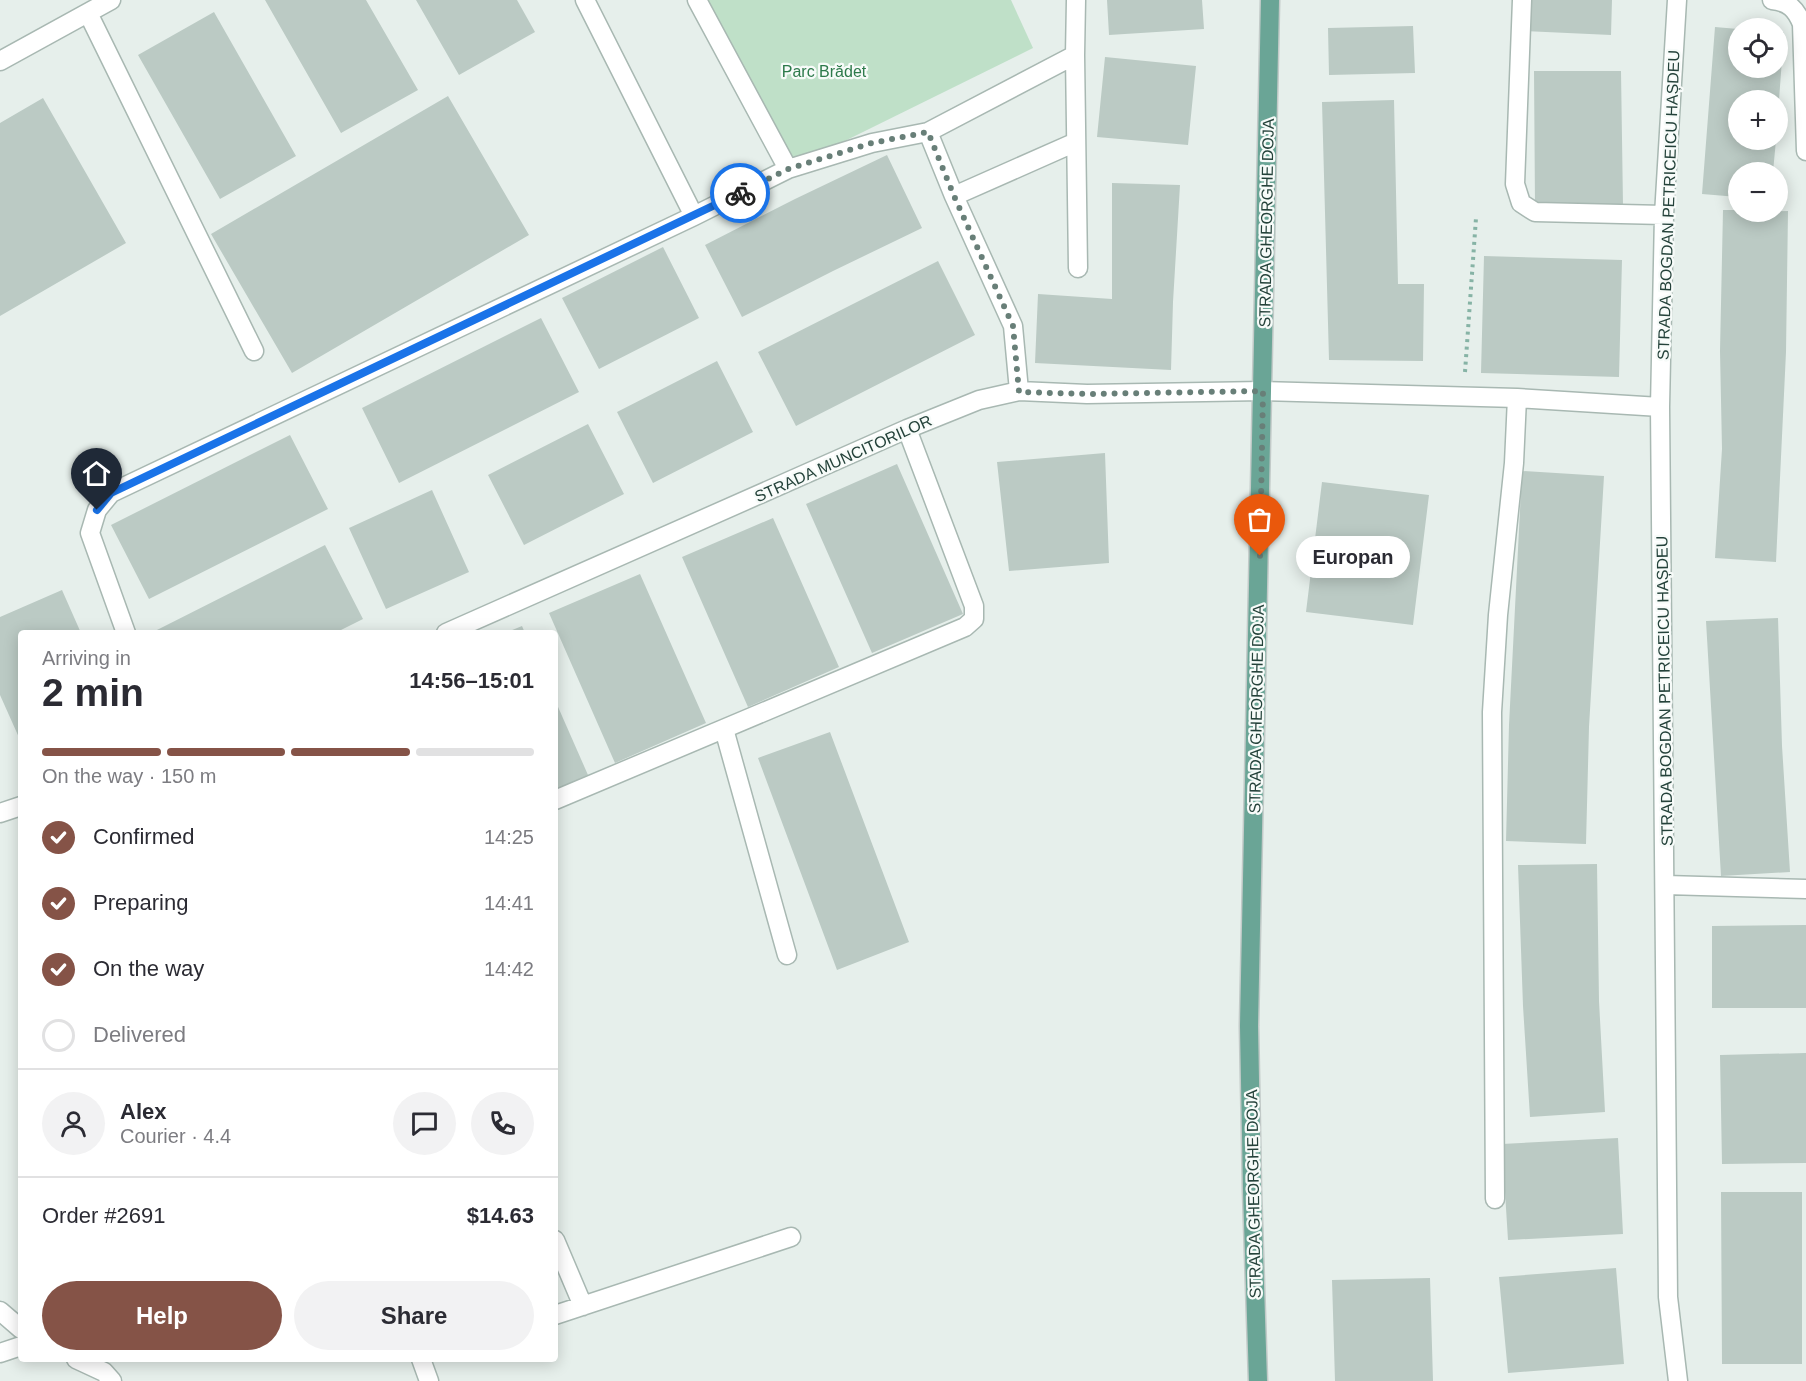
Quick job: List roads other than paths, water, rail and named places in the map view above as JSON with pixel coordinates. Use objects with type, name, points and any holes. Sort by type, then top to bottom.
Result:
[{"type":"main road","name":"STRADA GHEORGHE DOJA","points":[[1258,1381],[1249,1026],[1270,0]]},
{"type":"street","points":[[0,61],[111,0]]},
{"type":"street","points":[[585,0],[694,216]]},
{"type":"street","points":[[697,0],[788,169]]},
{"type":"street","points":[[1076,0],[1078,268]]},
{"type":"street","points":[[1522,0],[1515,184],[1521,203],[1535,212],[1664,215]]},
{"type":"street","name":"STRADA BOGDAN PETRICEICU HAȘDEU","points":[[1677,0],[1664,215],[1660,407],[1668,1297],[1678,1381]]},
{"type":"street","points":[[1772,0],[1785,1],[1797,12],[1802,24],[1806,151]]},
{"type":"street","points":[[88,13],[254,351]]},
{"type":"street","points":[[125,630],[90,533],[97,510],[111,493],[694,216],[788,169],[872,143],[928,132],[1075,55]]},
{"type":"street","points":[[928,132],[954,196],[1013,326],[1019,392]]},
{"type":"street","points":[[954,196],[1076,142]]},
{"type":"street","name":"STRADA MUNCITORILOR","points":[[453,630],[907,429],[979,400],[1019,392],[1087,394],[1263,391],[1517,398],[1660,407]]},
{"type":"street","points":[[1495,1199],[1492,712],[1498,615],[1514,463],[1517,398]]},
{"type":"street","points":[[558,799],[965,627],[974,618],[974,606],[907,429]]},
{"type":"street","points":[[724,729],[787,955]]},
{"type":"street","points":[[0,813],[18,807]]},
{"type":"street","points":[[1666,885],[1806,889]]},
{"type":"street","points":[[558,1314],[791,1237]]},
{"type":"street","points":[[558,1247],[584,1306]]},
{"type":"street","points":[[0,1311],[18,1326]]},
{"type":"street","points":[[0,1353],[18,1347]]},
{"type":"street","points":[[82,1362],[104,1372],[112,1381]]},
{"type":"street","points":[[423,1362],[429,1381]]},
{"type":"place","name":"Europan","points":[[1260,556]]},
{"type":"park label","name":"Parc Brădet","points":[[824,71]]}]
